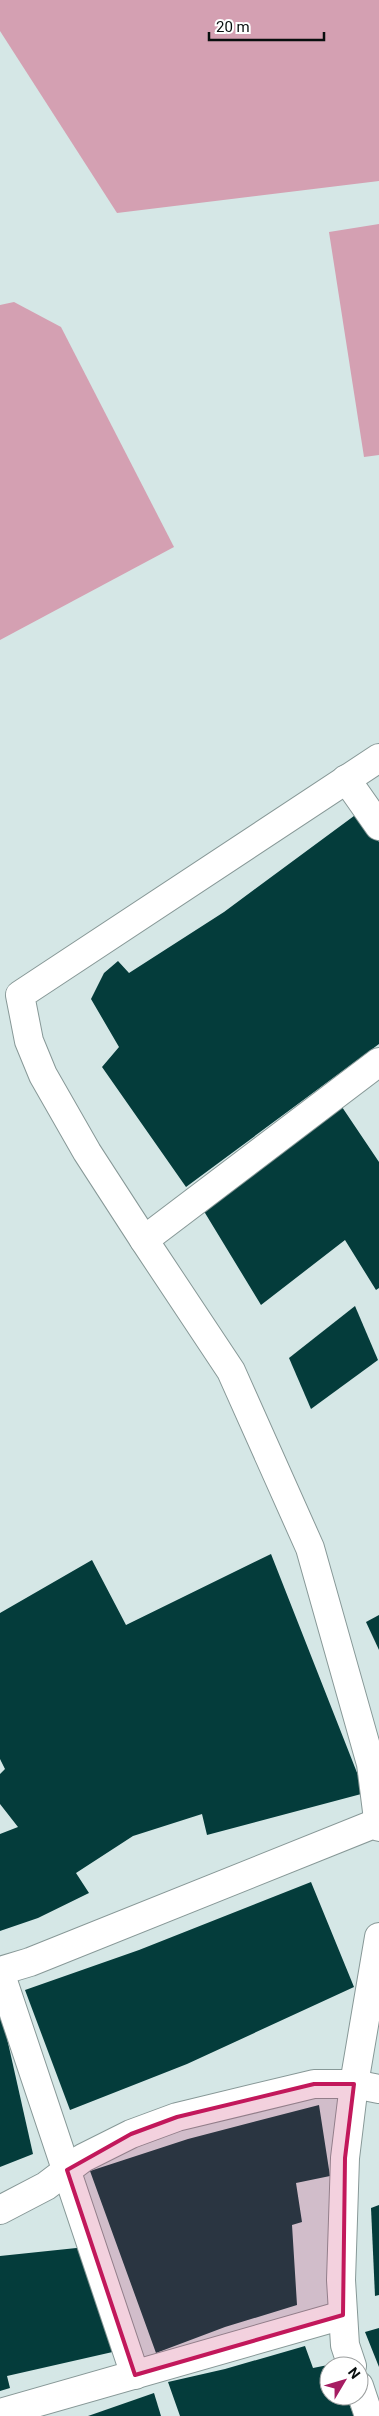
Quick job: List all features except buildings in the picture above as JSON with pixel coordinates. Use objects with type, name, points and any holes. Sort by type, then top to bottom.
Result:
[{"type":"street","points":[[379,758],[10,1002],[43,1075],[88,1152],[231,1370],[310,1548],[371,1764],[379,1827]]},
{"type":"street","points":[[346,779],[379,826]]},
{"type":"street","points":[[144,1240],[379,1062]]},
{"type":"street","points":[[135,2374],[0,1972],[379,1822]]},
{"type":"street","points":[[349,2356],[345,2345],[341,2280],[345,2158],[367,2087],[379,1937]]},
{"type":"street","points":[[0,2210],[46,2186],[83,2158],[131,2134],[177,2117],[314,2084],[367,2087]]},
{"type":"street","points":[[0,2414],[343,2314]]},
{"type":"highlighted area","points":[[314,2084],[354,2084],[345,2158],[343,2315],[135,2375],[67,2170],[131,2134],[177,2117]]},
{"type":"shaded area","points":[[0,0],[379,0],[379,181],[117,213],[0,31]]},
{"type":"shaded area","points":[[379,224],[379,455],[364,457],[329,232]]},
{"type":"shaded area","points":[[14,302],[61,327],[174,547],[0,640],[0,305]]}]
